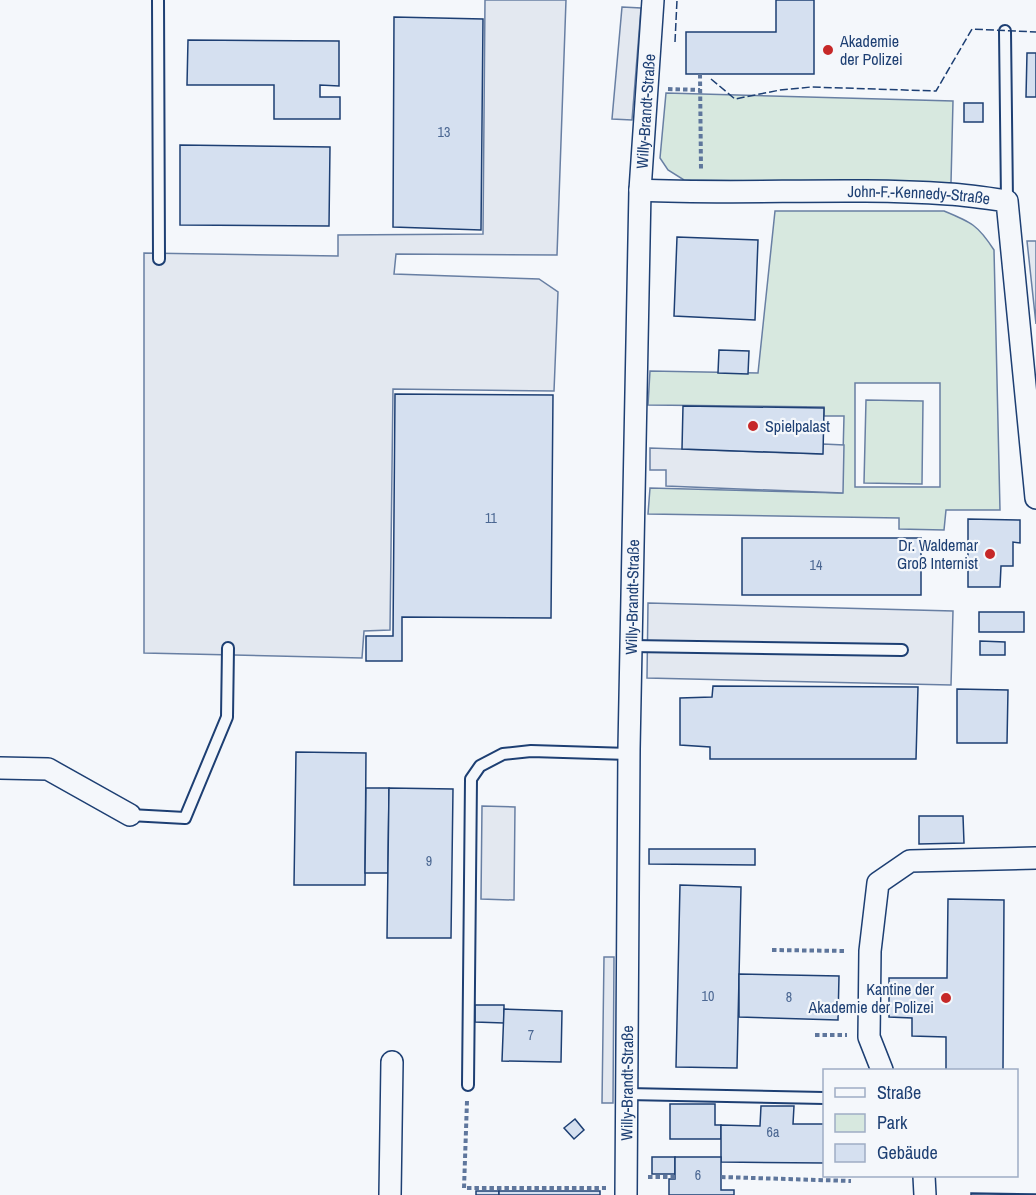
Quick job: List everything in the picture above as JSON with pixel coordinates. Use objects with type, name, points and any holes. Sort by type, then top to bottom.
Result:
[{"type":"street","name":"Willy-Brandt-Straße","points":[[617,1191],[627,1094],[629,754],[640,190],[653,0]]},
{"type":"street","name":"John-F.-Kennedy-Straße","points":[[640,190],[702,193],[868,191],[949,194],[1007,201],[1036,498]]},
{"type":"street","points":[[0,768],[48,769],[130,815]]},
{"type":"street","points":[[881,1069],[869,1037],[870,951],[878,884],[910,861],[1036,858]]},
{"type":"street","points":[[390,1195],[392,1062]]},
{"type":"street","points":[[924,1177],[925,1195]]},
{"type":"lane","points":[[158,0],[159,259]]},
{"type":"lane","points":[[1005,31],[1007,201]]},
{"type":"lane","points":[[631,646],[902,650]]},
{"type":"lane","points":[[130,815],[185,818],[227,717],[228,648]]},
{"type":"lane","points":[[468,1085],[471,779],[480,766],[503,754],[531,751],[629,754]]},
{"type":"lane","points":[[627,1094],[823,1098]]},
{"type":"path","points":[[700,75],[702,193]]},
{"type":"path","points":[[665,88],[700,90]]},
{"type":"path","points":[[772,950],[846,951]]},
{"type":"path","points":[[815,1035],[855,1035]]},
{"type":"path","points":[[468,1085],[464,1188],[617,1191]]},
{"type":"path","points":[[721,1178],[851,1181]]},
{"type":"green space","points":[[666,93],[953,101],[951,183],[684,180],[668,170],[660,158]]},
{"type":"green space","points":[[775,211],[944,211],[967,222],[983,235],[994,250],[1000,510],[946,510],[944,530],[899,529],[899,518],[648,514],[650,488],[842,493],[844,416],[824,416],[824,407],[648,405],[650,371],[758,373]],"holes":[[[855,383],[940,383],[940,487],[855,487]]]},
{"type":"green space","points":[[866,400],[923,401],[922,484],[864,483]]},
{"type":"shaded area","points":[[485,0],[566,0],[557,255],[396,254],[394,274],[539,279],[558,292],[554,391],[393,389],[390,630],[364,631],[362,658],[144,653],[144,253],[338,256],[338,235],[483,234]]},
{"type":"shaded area","points":[[622,7],[641,8],[632,120],[612,119]]},
{"type":"shaded area","points":[[1027,241],[1036,241],[1036,324]]},
{"type":"shaded area","points":[[823,444],[844,445],[843,493],[666,486],[666,470],[650,470],[650,448],[822,454]]},
{"type":"shaded area","points":[[648,603],[953,611],[951,685],[647,678]]},
{"type":"shaded area","points":[[482,806],[515,807],[514,900],[481,899]]},
{"type":"shaded area","points":[[604,957],[614,957],[613,1103],[602,1103]]},
{"type":"building","points":[[776,0],[814,0],[814,74],[686,74],[686,32],[776,32]]},
{"type":"building","points":[[394,17],[483,19],[481,230],[393,227]]},
{"type":"building","points":[[188,40],[339,41],[339,86],[320,85],[320,97],[340,97],[340,119],[274,119],[274,85],[187,85]]},
{"type":"building","points":[[1027,53],[1036,53],[1036,97],[1026,97]]},
{"type":"building","points":[[964,103],[983,103],[983,122],[964,122]]},
{"type":"building","points":[[180,145],[330,147],[329,226],[180,225]]},
{"type":"building","points":[[677,237],[758,240],[755,320],[674,316]]},
{"type":"building","points":[[719,350],[749,351],[748,374],[718,373]]},
{"type":"building","points":[[395,394],[553,395],[551,618],[402,617],[402,661],[366,661],[366,636],[393,636]]},
{"type":"building","name":"Spielpalast","points":[[683,406],[824,408],[823,454],[682,449]]},
{"type":"building","name":"Dr. Waldemar Groß Internist","points":[[968,519],[1020,520],[1020,543],[1013,542],[1013,566],[1001,566],[1000,587],[968,587]]},
{"type":"building","points":[[742,538],[921,538],[921,595],[742,595]]},
{"type":"building","points":[[979,612],[1024,612],[1024,632],[979,632]]},
{"type":"building","points":[[980,641],[1005,642],[1005,655],[980,655]]},
{"type":"building","points":[[713,686],[918,687],[916,759],[710,759],[710,747],[680,745],[680,698],[712,697]]},
{"type":"building","points":[[957,689],[1008,690],[1007,743],[957,743]]},
{"type":"building","points":[[296,752],[366,753],[365,885],[294,885]]},
{"type":"building","points":[[366,788],[389,788],[388,873],[365,873]]},
{"type":"building","points":[[389,788],[453,789],[451,938],[387,938]]},
{"type":"building","points":[[919,816],[963,816],[964,843],[919,844]]},
{"type":"building","points":[[649,849],[755,849],[755,865],[649,864]]},
{"type":"building","points":[[680,885],[741,887],[737,1068],[676,1067]]},
{"type":"building","name":"Kantine der Akademie der Polizei","points":[[948,899],[1004,900],[1003,1069],[946,1069],[946,1037],[912,1036],[912,1018],[889,1017],[889,978],[947,978]]},
{"type":"building","points":[[739,974],[839,976],[838,1020],[739,1017]]},
{"type":"building","points":[[475,1005],[504,1005],[504,1023],[475,1022]]},
{"type":"building","points":[[504,1009],[562,1011],[561,1062],[502,1061]]},
{"type":"building","points":[[670,1104],[715,1104],[715,1125],[721,1125],[721,1139],[670,1139]]},
{"type":"building","points":[[761,1106],[794,1106],[793,1124],[823,1124],[823,1163],[721,1162],[721,1125],[760,1126]]},
{"type":"building","points":[[575,1119],[584,1130],[574,1139],[564,1128]]},
{"type":"building","points":[[652,1157],[675,1157],[675,1174],[652,1174]]},
{"type":"building","points":[[675,1157],[721,1157],[721,1190],[734,1190],[734,1195],[669,1195],[669,1179],[675,1179]]},
{"type":"building","points":[[476,1191],[499,1191],[499,1195],[476,1195]]},
{"type":"building","points":[[499,1191],[600,1191],[600,1195],[499,1195]]},
{"type":"building","points":[[971,1193],[1036,1194],[1036,1195],[971,1195]]},
{"type":"fence","points":[[675,42],[677,0]]},
{"type":"fence","points":[[711,79],[735,99],[780,90],[811,87],[936,91],[972,29],[1036,32]]},
{"type":"place","name":"Akademie der Polizei","points":[[828,50]]},
{"type":"place","name":"Spielpalast","points":[[753,426]]},
{"type":"place","name":"Dr. Waldemar Groß Internist","points":[[990,554]]},
{"type":"place","name":"Kantine der Akademie der Polizei","points":[[946,998]]}]
